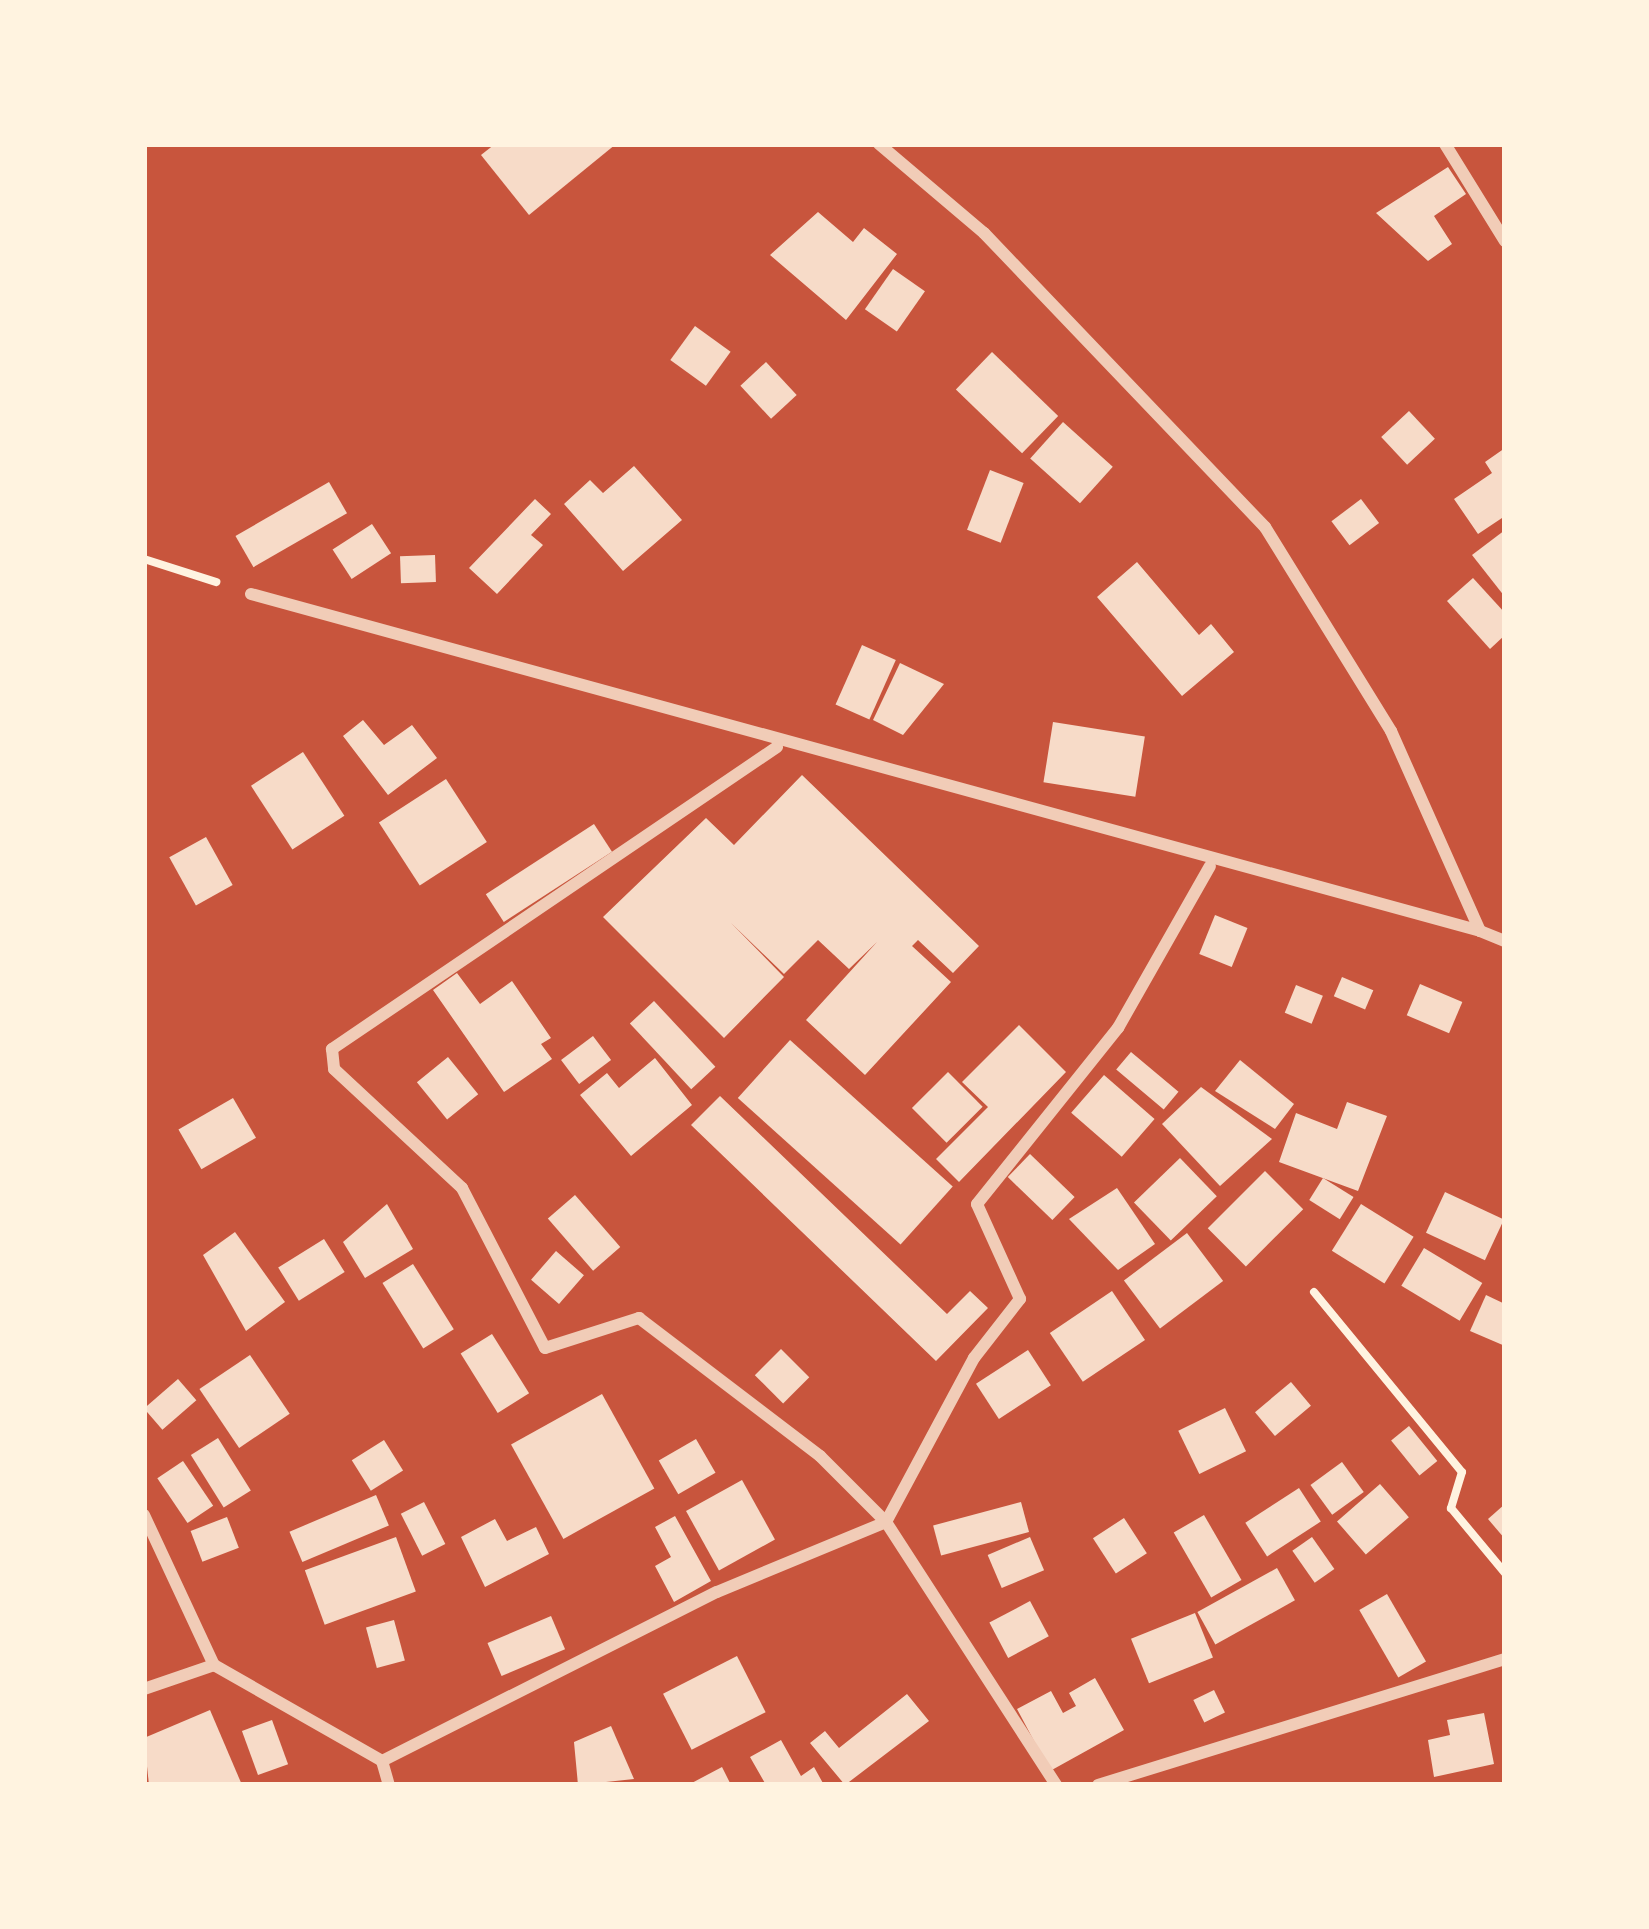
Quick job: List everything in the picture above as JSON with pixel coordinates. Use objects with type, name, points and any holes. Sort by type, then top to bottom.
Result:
[{"type":"street","points":[[878,144],[984,233],[1265,527],[1391,731],[1480,932]]},
{"type":"street","points":[[1445,144],[1505,241]]},
{"type":"street","points":[[251,594],[777,746],[904,772],[1210,866],[1505,941]]},
{"type":"street","points":[[777,746],[332,1059],[463,1188],[545,1348],[639,1318],[820,1456],[886,1522],[1056,1785]]},
{"type":"street","points":[[382,1761],[717,1592],[886,1522],[974,1358],[1020,1299],[977,1204],[1118,1028],[1210,866]]},
{"type":"street","points":[[144,1515],[214,1666],[382,1761],[389,1785]]},
{"type":"street","points":[[1098,1785],[1505,1659]]},
{"type":"street","points":[[144,1689],[214,1666]]},
{"type":"path","points":[[144,559],[251,594]]},
{"type":"path","points":[[1315,1292],[1462,1472],[1451,1508],[1505,1573]]},
{"type":"building","points":[[495,144],[616,144],[529,215],[481,155]]},
{"type":"building","points":[[1448,167],[1466,194],[1434,216],[1452,244],[1428,261],[1376,213]]},
{"type":"building","points":[[818,212],[853,242],[864,228],[897,254],[846,320],[770,255]]},
{"type":"building","points":[[893,269],[925,291],[897,332],[865,309]]},
{"type":"building","points":[[695,326],[731,352],[706,386],[670,360]]},
{"type":"building","points":[[992,352],[1058,416],[1022,453],[956,389]]},
{"type":"building","points":[[766,362],[797,395],[771,419],[740,386]]},
{"type":"building","points":[[1409,411],[1435,439],[1407,465],[1381,437]]},
{"type":"building","points":[[1063,422],[1113,467],[1080,503],[1030,458]]},
{"type":"building","points":[[1505,448],[1505,516],[1478,534],[1454,499],[1492,473],[1485,462]]},
{"type":"building","points":[[634,466],[682,520],[623,571],[564,504],[590,480],[603,493]]},
{"type":"building","points":[[990,470],[1024,483],[1001,543],[967,530]]},
{"type":"building","points":[[329,482],[347,513],[253,567],[235,536]]},
{"type":"building","points":[[535,499],[551,514],[531,535],[543,545],[497,594],[469,568]]},
{"type":"building","points":[[1361,499],[1379,523],[1350,545],[1331,521]]},
{"type":"building","points":[[372,524],[391,553],[352,579],[333,550]]},
{"type":"building","points":[[1505,530],[1505,597],[1472,555]]},
{"type":"building","points":[[435,555],[436,582],[401,583],[400,556]]},
{"type":"building","points":[[1137,562],[1199,635],[1211,624],[1234,652],[1182,696],[1097,597]]},
{"type":"building","points":[[1473,578],[1505,613],[1505,635],[1490,649],[1447,601]]},
{"type":"building","points":[[862,645],[896,660],[869,719],[836,704]]},
{"type":"building","points":[[900,663],[944,684],[903,735],[873,720]]},
{"type":"building","points":[[363,720],[384,745],[412,725],[437,758],[388,795],[343,736]]},
{"type":"building","points":[[1053,722],[1145,737],[1135,797],[1043,782]]},
{"type":"building","points":[[303,752],[344,816],[292,850],[251,786]]},
{"type":"building","points":[[802,775],[979,946],[953,973],[918,940],[912,946],[951,982],[865,1075],[806,1020],[877,942],[849,969],[818,940],[784,974],[731,923],[784,977],[724,1038],[603,917],[706,818],[734,845]]},
{"type":"building","points":[[446,779],[487,842],[420,885],[379,823]]},
{"type":"building","points":[[594,824],[612,852],[504,922],[486,894]]},
{"type":"building","points":[[206,837],[233,885],[196,905],[169,857]]},
{"type":"building","points":[[1215,915],[1247,928],[1232,967],[1199,954]]},
{"type":"building","points":[[457,973],[480,1004],[512,981],[551,1038],[541,1044],[552,1059],[504,1092],[433,990]]},
{"type":"building","points":[[1342,977],[1373,990],[1365,1010],[1334,996]]},
{"type":"building","points":[[1420,984],[1462,1002],[1449,1033],[1407,1015]]},
{"type":"building","points":[[1296,985],[1323,996],[1312,1024],[1285,1013]]},
{"type":"building","points":[[654,1001],[715,1067],[691,1089],[630,1024]]},
{"type":"building","points":[[1019,1025],[1066,1072],[959,1182],[936,1159],[988,1107],[962,1082]]},
{"type":"building","points":[[593,1036],[611,1060],[579,1084],[561,1060]]},
{"type":"building","points":[[790,1040],[953,1187],[901,1245],[738,1098]]},
{"type":"building","points":[[1131,1052],[1178,1092],[1164,1109],[1116,1070]]},
{"type":"building","points":[[448,1057],[478,1094],[447,1119],[417,1082]]},
{"type":"building","points":[[655,1058],[692,1105],[631,1156],[580,1095],[607,1073],[619,1088]]},
{"type":"building","points":[[1240,1060],[1294,1104],[1275,1129],[1215,1091]]},
{"type":"building","points":[[948,1072],[983,1107],[947,1143],[912,1108]]},
{"type":"building","points":[[1104,1075],[1155,1119],[1122,1157],[1071,1113]]},
{"type":"building","points":[[1201,1087],[1272,1139],[1220,1186],[1162,1124]]},
{"type":"building","points":[[720,1096],[947,1314],[970,1291],[988,1308],[936,1361],[691,1125]]},
{"type":"building","points":[[233,1098],[256,1138],[201,1169],[178,1130]]},
{"type":"building","points":[[1347,1102],[1387,1116],[1358,1191],[1279,1162],[1296,1113],[1337,1129]]},
{"type":"building","points":[[1030,1154],[1075,1197],[1052,1220],[1008,1177]]},
{"type":"building","points":[[1180,1158],[1217,1196],[1171,1241],[1134,1202]]},
{"type":"building","points":[[1265,1171],[1303,1209],[1246,1266],[1208,1228]]},
{"type":"building","points":[[1323,1178],[1354,1197],[1340,1219],[1309,1200]]},
{"type":"building","points":[[1117,1188],[1155,1244],[1118,1270],[1069,1219]]},
{"type":"building","points":[[1445,1192],[1504,1219],[1485,1260],[1426,1233]]},
{"type":"building","points":[[575,1195],[620,1247],[593,1271],[548,1219]]},
{"type":"building","points":[[387,1204],[413,1249],[365,1278],[343,1242]]},
{"type":"building","points":[[1361,1204],[1414,1237],[1384,1283],[1332,1251]]},
{"type":"building","points":[[235,1232],[285,1302],[246,1331],[203,1255]]},
{"type":"building","points":[[1187,1233],[1223,1281],[1160,1328],[1124,1281]]},
{"type":"building","points":[[324,1239],[345,1272],[299,1301],[278,1268]]},
{"type":"building","points":[[1424,1248],[1482,1283],[1460,1321],[1401,1286]]},
{"type":"building","points":[[556,1251],[584,1275],[559,1304],[531,1280]]},
{"type":"building","points":[[413,1264],[454,1329],[423,1348],[382,1283]]},
{"type":"building","points":[[1112,1291],[1145,1340],[1083,1382],[1050,1333]]},
{"type":"building","points":[[1486,1295],[1505,1304],[1505,1346],[1470,1331]]},
{"type":"building","points":[[492,1334],[529,1393],[498,1413],[461,1354]]},
{"type":"building","points":[[781,1349],[809,1377],[783,1403],[755,1375]]},
{"type":"building","points":[[1028,1350],[1051,1385],[999,1419],[976,1384]]},
{"type":"building","points":[[250,1355],[290,1414],[239,1448],[199,1389]]},
{"type":"building","points":[[178,1379],[196,1400],[162,1430],[144,1409]]},
{"type":"building","points":[[1291,1382],[1311,1406],[1275,1436],[1255,1412]]},
{"type":"building","points":[[602,1394],[654,1488],[563,1539],[511,1444]]},
{"type":"building","points":[[1225,1408],[1246,1451],[1199,1474],[1178,1431]]},
{"type":"building","points":[[1409,1426],[1437,1461],[1419,1475],[1391,1440]]},
{"type":"building","points":[[218,1438],[251,1491],[224,1508],[191,1455]]},
{"type":"building","points":[[696,1439],[716,1473],[678,1494],[659,1460]]},
{"type":"building","points":[[384,1440],[403,1471],[371,1491],[352,1460]]},
{"type":"building","points":[[183,1461],[213,1506],[187,1523],[157,1478]]},
{"type":"building","points":[[1342,1462],[1364,1492],[1332,1515],[1310,1485]]},
{"type":"building","points":[[742,1480],[775,1539],[719,1571],[686,1511]]},
{"type":"building","points":[[1380,1484],[1409,1517],[1366,1555],[1337,1521]]},
{"type":"building","points":[[1299,1488],[1321,1522],[1267,1556],[1245,1523]]},
{"type":"building","points":[[376,1495],[389,1525],[302,1562],[289,1532]]},
{"type":"building","points":[[424,1502],[445,1544],[422,1556],[401,1514]]},
{"type":"building","points":[[1021,1502],[1029,1532],[941,1555],[933,1526]]},
{"type":"building","points":[[1505,1504],[1505,1539],[1488,1519]]},
{"type":"building","points":[[1204,1515],[1242,1580],[1211,1597],[1174,1532]]},
{"type":"building","points":[[675,1516],[711,1581],[674,1602],[655,1566],[671,1557],[655,1527]]},
{"type":"building","points":[[227,1517],[239,1548],[202,1562],[191,1531]]},
{"type":"building","points":[[1124,1518],[1147,1553],[1116,1573],[1093,1538]]},
{"type":"building","points":[[495,1519],[507,1541],[536,1527],[549,1554],[485,1587],[461,1537]]},
{"type":"building","points":[[396,1537],[416,1592],[325,1625],[305,1570]]},
{"type":"building","points":[[1030,1537],[1044,1570],[1002,1588],[988,1555]]},
{"type":"building","points":[[1312,1537],[1334,1569],[1315,1583],[1292,1551]]},
{"type":"building","points":[[1277,1568],[1295,1600],[1215,1644],[1197,1612]]},
{"type":"building","points":[[1387,1594],[1426,1662],[1398,1678],[1359,1610]]},
{"type":"building","points":[[1030,1601],[1049,1636],[1008,1658],[989,1623]]},
{"type":"building","points":[[1195,1613],[1213,1658],[1149,1683],[1131,1639]]},
{"type":"building","points":[[551,1616],[565,1649],[502,1676],[487,1643]]},
{"type":"building","points":[[394,1620],[405,1661],[377,1668],[366,1628]]},
{"type":"building","points":[[737,1656],[766,1712],[692,1750],[663,1694]]},
{"type":"building","points":[[1095,1678],[1124,1730],[1050,1771],[1017,1709],[1051,1691],[1063,1713],[1076,1706],[1069,1693]]},
{"type":"building","points":[[1214,1690],[1225,1712],[1204,1723],[1193,1700]]},
{"type":"building","points":[[907,1694],[929,1721],[845,1785],[810,1743],[825,1731],[839,1748]]},
{"type":"building","points":[[210,1710],[242,1785],[149,1785],[144,1738]]},
{"type":"building","points":[[1484,1713],[1494,1764],[1434,1777],[1428,1740],[1450,1735],[1447,1720]]},
{"type":"building","points":[[272,1720],[288,1764],[258,1775],[242,1731]]},
{"type":"building","points":[[611,1726],[634,1779],[578,1785],[574,1742]]},
{"type":"building","points":[[781,1740],[801,1776],[814,1767],[824,1785],[766,1785],[750,1757]]},
{"type":"building","points":[[722,1767],[731,1785],[688,1785]]}]
